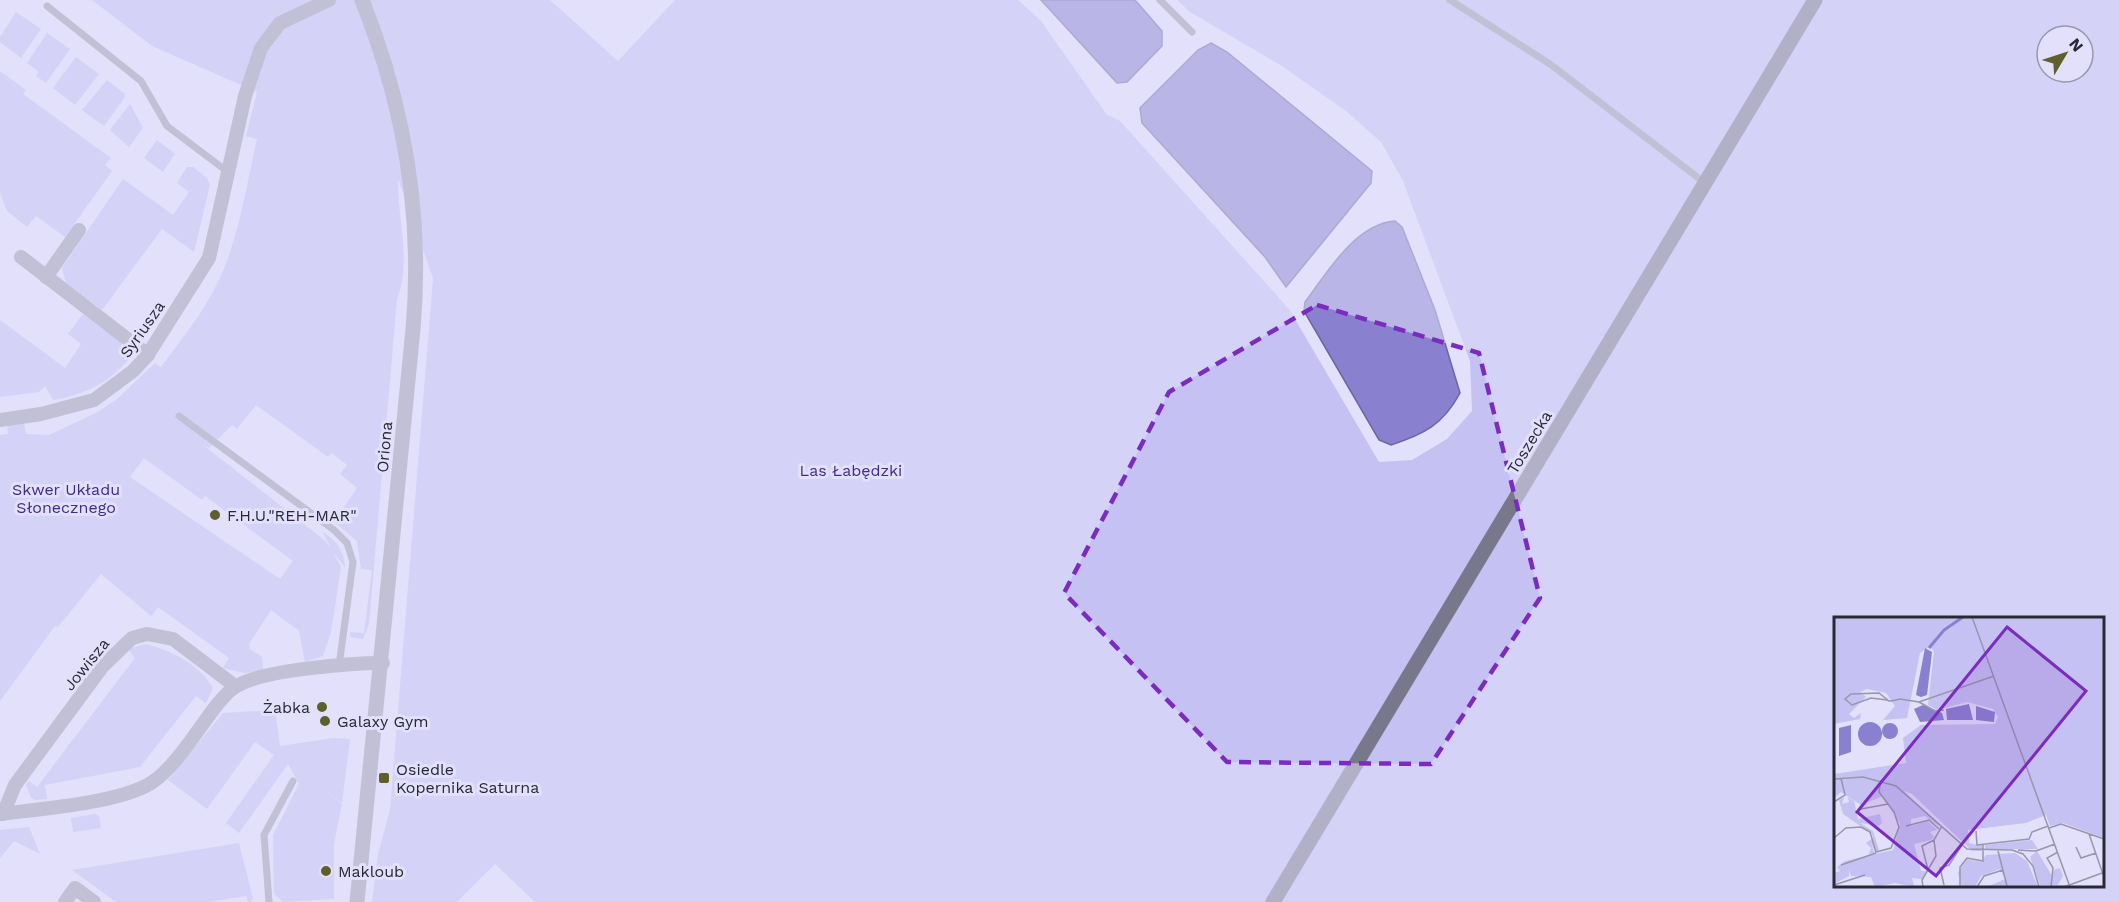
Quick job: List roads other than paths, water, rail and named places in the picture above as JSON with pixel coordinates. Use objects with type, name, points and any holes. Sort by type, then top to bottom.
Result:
[{"type":"main road","name":"Toszecka","points":[[1273,902],[1815,0]]},
{"type":"street","name":"Syriusza","points":[[0,420],[41,414],[94,400],[134,371],[148,355],[209,258],[248,87],[266,39],[280,23],[329,0]]},
{"type":"street","name":"Oriona","points":[[357,902],[383,663],[414,321],[416,260],[414,212],[402,126],[389,75],[362,0]]},
{"type":"street","points":[[46,277],[79,230]]},
{"type":"street","points":[[21,257],[148,355]]},
{"type":"street","name":"Jowisza","points":[[1,814],[15,785],[102,667],[132,638],[147,634],[173,639],[235,686]]},
{"type":"street","name":"Jowisza","points":[[1,814],[112,797],[141,789],[165,771],[235,686],[266,676],[339,666],[383,663]]},
{"type":"street","points":[[65,902],[75,888],[94,902]]},
{"type":"lane","points":[[1160,0],[1192,32]]},
{"type":"lane","points":[[1450,0],[1550,64],[1705,183]]},
{"type":"lane","points":[[47,6],[141,81],[167,126],[228,172]]},
{"type":"lane","points":[[179,416],[334,530],[347,543],[353,562],[339,666]]},
{"type":"lane","points":[[269,902],[264,835],[293,781]]},
{"type":"place","name":"F.H.U.\"REH-MAR\"","points":[[215,515]]},
{"type":"place","name":"Żabka","points":[[322,707]]},
{"type":"place","name":"Galaxy Gym","points":[[325,721]]},
{"type":"place","name":"Osiedle Kopernika Saturna","points":[[384,778]]},
{"type":"place","name":"Makloub","points":[[326,871]]},
{"type":"park label","name":"Las Łabędzki","points":[[851,470]]},
{"type":"park label","name":"Skwer Układu Słonecznego","points":[[66,498]]}]
